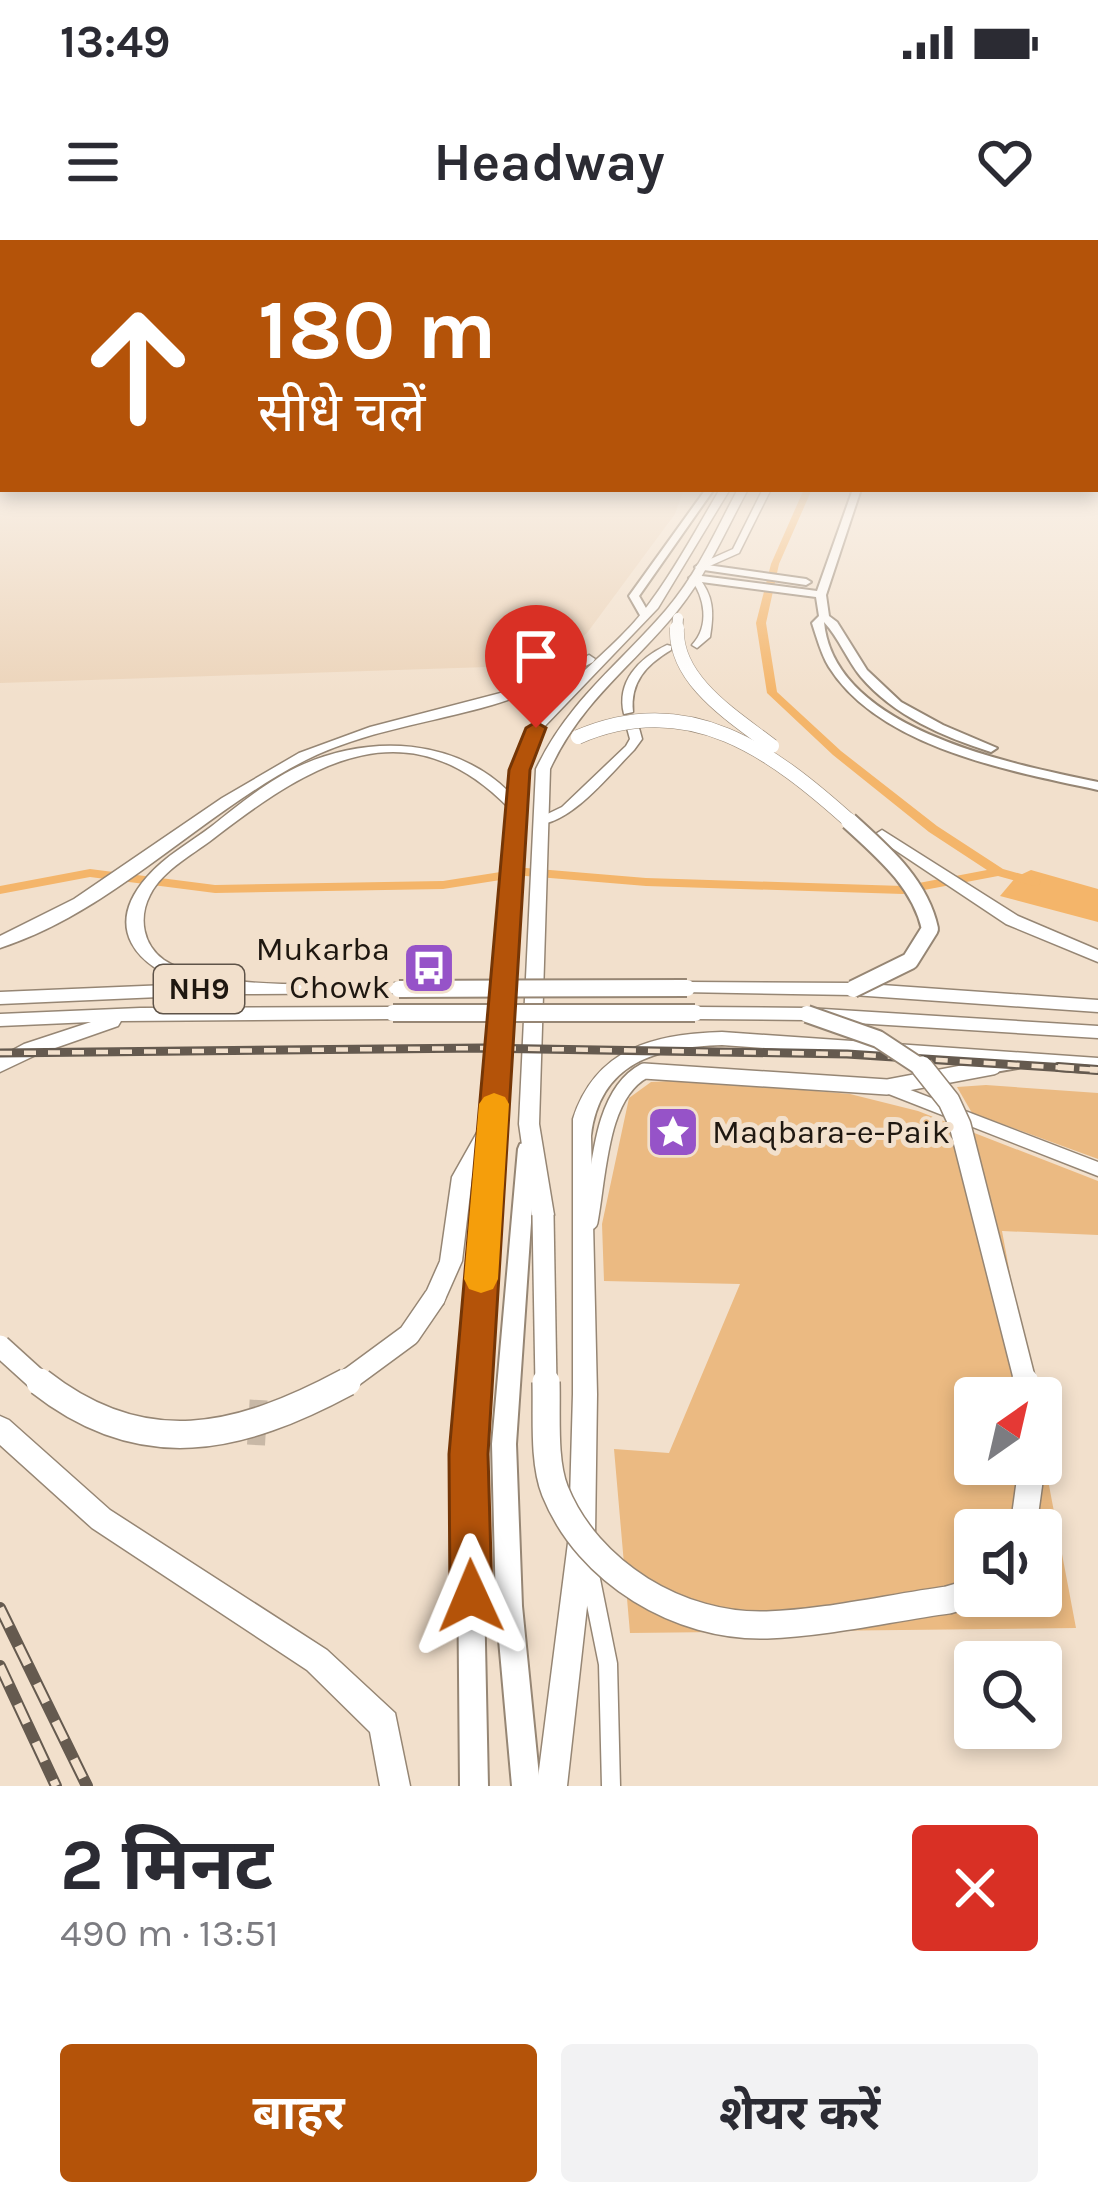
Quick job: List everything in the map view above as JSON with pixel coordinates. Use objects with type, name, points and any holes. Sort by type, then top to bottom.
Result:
[{"type":"highway","points":[[0,1346],[32,1380],[114,1427],[180,1436],[229,1431],[319,1401],[411,1334],[435,1298],[451,1261],[462,1177],[493,1122],[519,770],[536,728],[645,615],[686,550]]},
{"type":"highway","points":[[709,550],[683,597],[558,730],[547,760],[529,1124],[543,1215],[547,1416],[554,1489],[591,1552],[650,1596],[704,1618],[765,1624],[954,1598]]},
{"type":"highway","points":[[683,597],[674,636],[691,675],[880,834],[1012,920],[1098,956]]},
{"type":"highway","points":[[0,943],[108,889],[256,781],[308,754],[343,740],[528,692],[622,637]]},
{"type":"highway","points":[[547,760],[578,737],[640,719],[689,721],[721,729],[767,755],[872,842],[920,890],[930,917],[929,931],[916,956],[903,967],[853,989]]},
{"type":"highway","points":[[252,987],[170,970],[143,949],[137,936],[137,908],[153,880],[224,824],[309,767],[345,755],[392,750],[448,757],[472,767],[518,809]]},
{"type":"highway","name":"NH9","points":[[0,998],[252,987],[853,989]]},
{"type":"highway","points":[[853,989],[1098,1006]]},
{"type":"highway","points":[[0,1020],[140,1014]]},
{"type":"highway","points":[[0,1065],[31,1048],[140,1014]]},
{"type":"highway","name":"NH9","points":[[140,1014],[808,1014]]},
{"type":"highway","points":[[808,1014],[1098,1032]]},
{"type":"highway","points":[[808,1014],[901,1050],[945,1091],[960,1125],[1024,1377]]},
{"type":"highway","points":[[552,1786],[582,1535],[581,1122],[597,1084],[631,1057],[676,1042],[747,1041],[1098,1065]]},
{"type":"highway","points":[[0,1428],[101,1519],[317,1660],[384,1724],[394,1786]]},
{"type":"main road","points":[[645,615],[634,596],[667,550]]},
{"type":"main road","points":[[839,550],[822,590],[824,617],[833,624],[870,686],[905,710],[1003,753],[1098,776]]},
{"type":"main road","points":[[697,572],[822,590]]},
{"type":"main road","points":[[824,617],[817,623],[836,669],[866,700],[944,743],[1098,786]]},
{"type":"main road","points":[[474,1786],[469,1454],[493,1122]]},
{"type":"main road","points":[[526,1786],[509,1606],[504,1444],[529,1124]]},
{"type":"street","points":[[697,644],[705,637],[709,606],[697,572],[736,550]]},
{"type":"street","points":[[628,712],[625,702],[632,680],[667,648]]},
{"type":"street","points":[[541,828],[578,800],[630,748],[635,741],[633,728]]},
{"type":"street","points":[[582,1264],[615,1100],[627,1079],[644,1071],[887,1087],[1030,1060]]},
{"type":"street","points":[[887,1087],[1098,1169]]},
{"type":"street","points":[[582,1535],[608,1664],[611,1786]]},
{"type":"shaded area","points":[[0,550],[648,550],[587,633],[548,665],[0,683]]},
{"type":"shaded area","points":[[1031,870],[1098,889],[1098,922],[1000,896],[1016,877]]},
{"type":"shaded area","points":[[690,1080],[850,1094],[918,1111],[1098,1181],[1098,1235],[1002,1231],[1029,1377],[954,1377],[954,1485],[1049,1485],[1053,1509],[954,1509],[954,1617],[1062,1617],[1062,1554],[1076,1628],[630,1633],[614,1449],[669,1453],[740,1284],[604,1281],[602,1224],[629,1098],[651,1082]]},
{"type":"shaded area","points":[[957,1087],[1098,1093],[1098,1159],[972,1113]]},
{"type":"waterway","points":[[781,550],[761,623],[772,693],[837,753],[933,829],[998,872]]},
{"type":"waterway","points":[[0,890],[90,873],[215,889],[443,885],[526,872],[646,882],[903,890],[998,872]]},
{"type":"waterway","points":[[998,872],[1034,882]]},
{"type":"tunnel","points":[[256,1445],[259,1394]]},
{"type":"railway","points":[[0,1053],[482,1048],[847,1054],[1098,1070],[1058,1067]]},
{"type":"railway","points":[[0,1608],[87,1786]]},
{"type":"railway","points":[[0,1666],[56,1786]]},
{"type":"slow traffic","points":[[481,1279],[494,1104]]},
{"type":"place","name":"Mukarba Chowk","points":[[429,968]]},
{"type":"place","name":"Maqbara-e-Paik","points":[[673,1132]]},
{"type":"route","points":[[471,1596],[469,1454],[506,942],[519,770],[536,728]]}]
